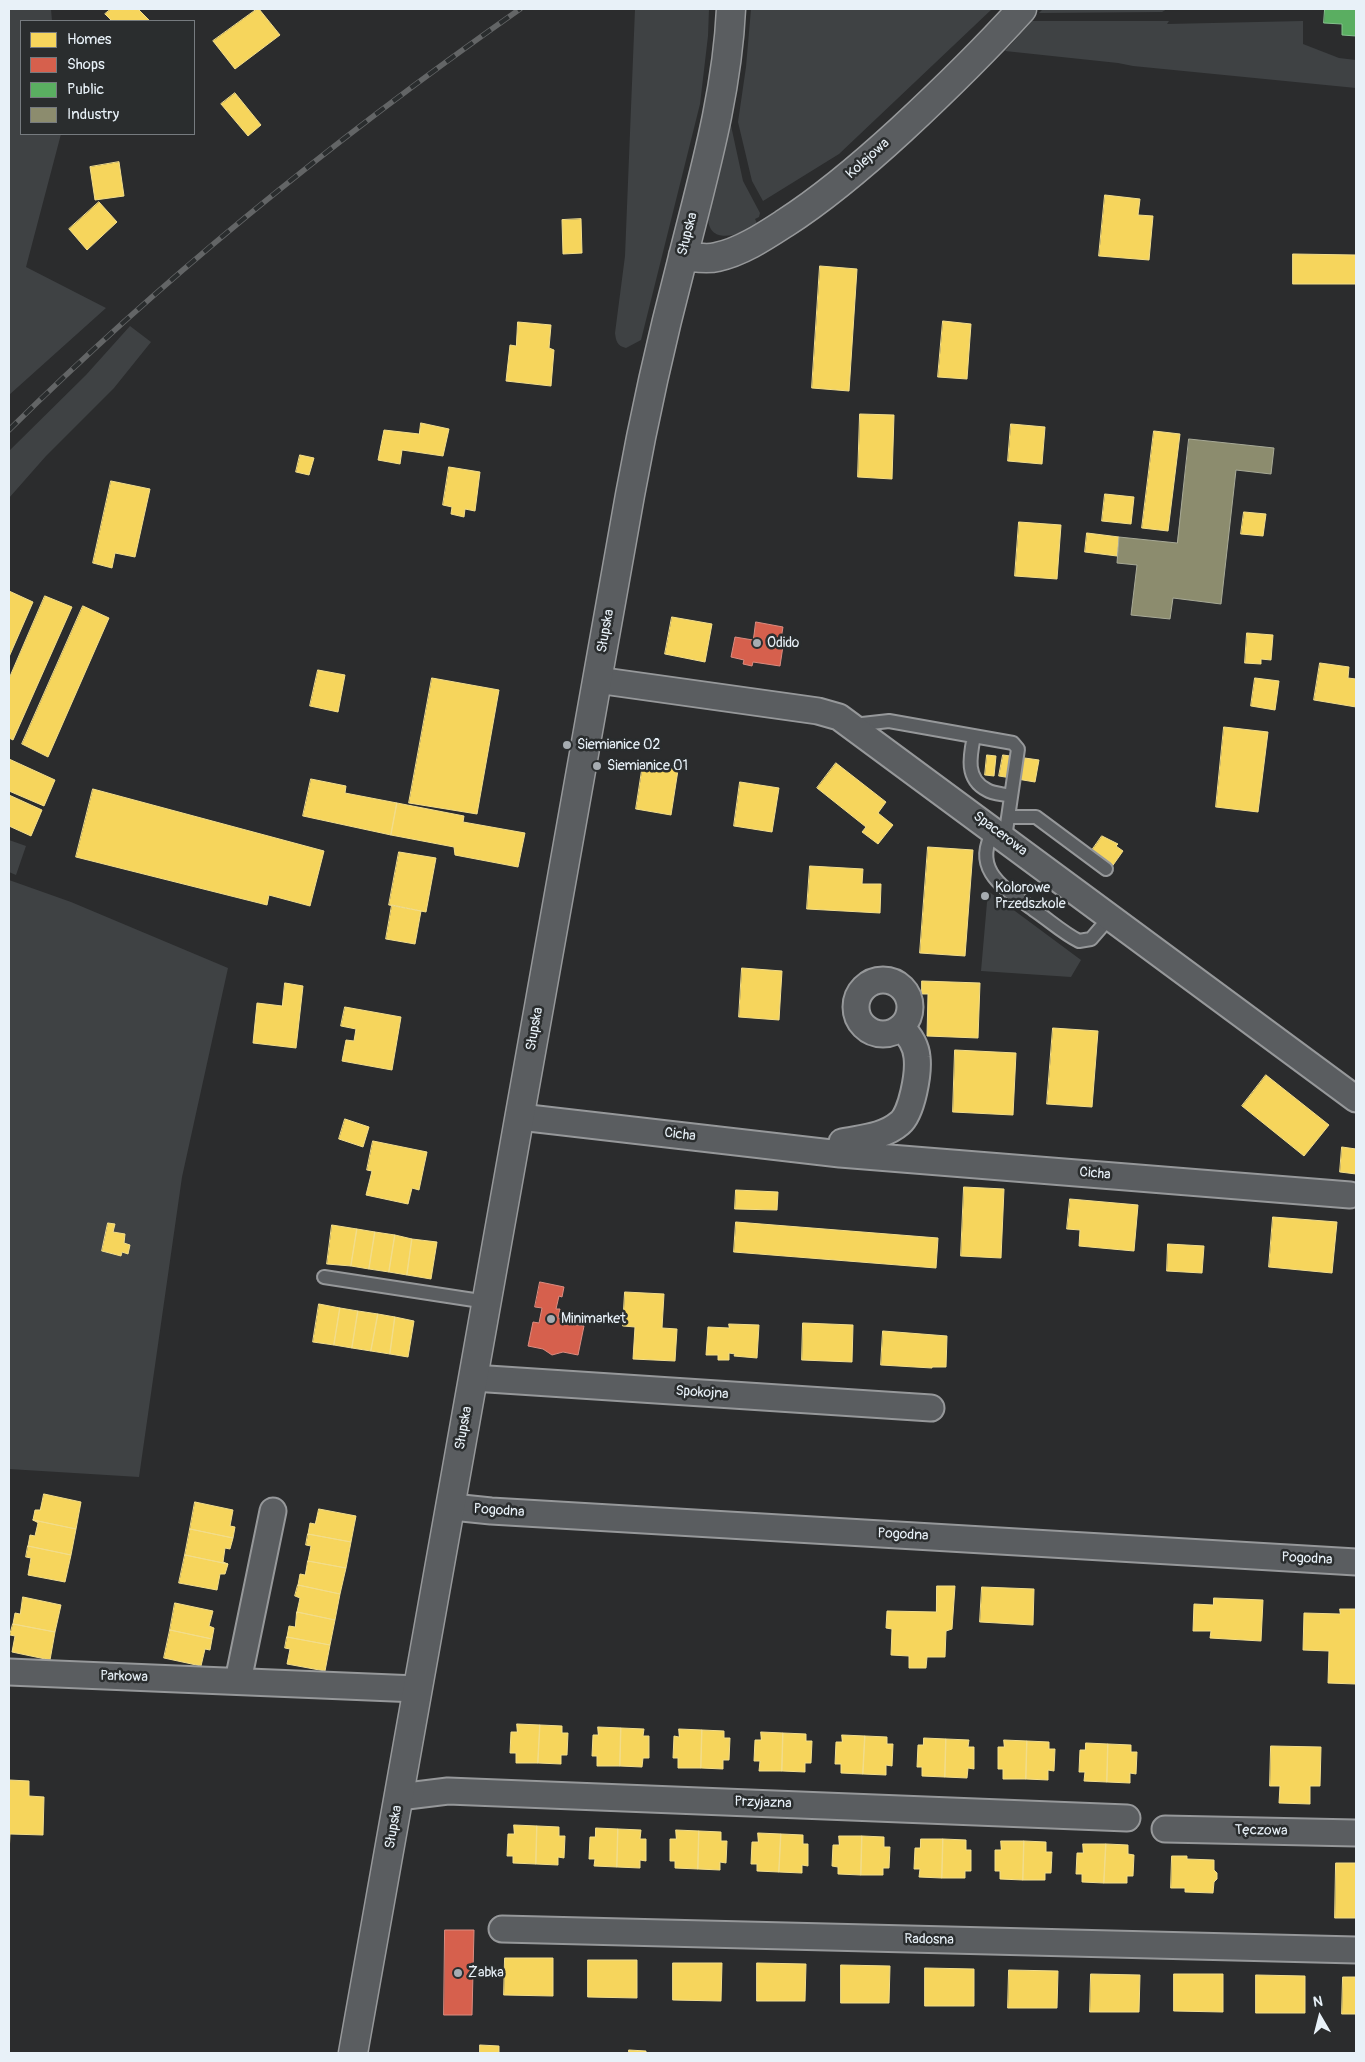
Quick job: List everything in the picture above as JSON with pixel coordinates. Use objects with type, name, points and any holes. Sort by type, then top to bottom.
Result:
[{"type":"main road","name":"Słupska","points":[[353,2053],[643,426],[721,103],[729,36],[730,9]]},
{"type":"main road","name":"Kolejowa","points":[[683,256],[712,258],[735,251],[771,232],[807,208],[849,177],[938,96],[1022,9]]},
{"type":"street","name":"Spacerowa","points":[[597,680],[818,711],[839,716],[1002,828],[1110,917],[1356,1099]]},
{"type":"street","points":[[840,1154],[842,1142],[876,1136],[890,1130],[901,1122],[908,1113],[912,1100],[917,1058],[911,1039],[901,1027]]},
{"type":"street","name":"Cicha","points":[[520,1117],[840,1154],[1350,1195]]},
{"type":"street","name":"Spokojna","points":[[473,1378],[931,1408]]},
{"type":"street","name":"Pogodna","points":[[450,1504],[462,1508],[490,1511],[1356,1562]]},
{"type":"street","points":[[238,1681],[273,1511]]},
{"type":"street","name":"Parkowa","points":[[9,1672],[417,1689]]},
{"type":"street","name":"Przyjazna","points":[[399,1797],[448,1791],[1127,1818]]},
{"type":"street","name":"Tęczowa","points":[[1165,1829],[1356,1834]]},
{"type":"street","name":"Radosna","points":[[502,1929],[1356,1950]]},
{"type":"lane","points":[[853,726],[889,721],[1013,743],[1018,749],[1011,796],[1002,828]]},
{"type":"lane","points":[[974,736],[969,760],[973,777],[987,790],[1011,796]]},
{"type":"lane","points":[[1106,869],[1036,817],[1002,828],[988,842],[986,852],[989,870],[999,884],[1079,942],[1091,939],[1110,917]]},
{"type":"lane","points":[[324,1276],[487,1302]]},
{"type":"shaded area","points":[[9,9],[51,9],[52,20],[20,20],[20,135],[61,135],[26,267],[106,308],[9,395]]},
{"type":"shaded area","points":[[635,9],[709,9],[708,36],[700,104],[641,340],[626,348],[618,343],[615,333],[625,256]]},
{"type":"shaded area","points":[[751,9],[992,9],[839,154],[763,201],[752,181],[738,122],[746,67]]},
{"type":"shaded area","points":[[1043,9],[1167,9],[1162,12],[1039,13]]},
{"type":"shaded area","points":[[1032,21],[1169,21],[1167,24],[1303,21],[1303,44],[1339,58],[1356,60],[1356,88],[1005,51]]},
{"type":"shaded area","points":[[730,121],[743,181],[760,213],[759,217],[755,219],[758,225],[743,232],[727,236],[713,232],[709,225],[708,210]]},
{"type":"shaded area","points":[[130,326],[151,342],[114,388],[46,456],[9,498],[9,451],[86,375]]},
{"type":"shaded area","points":[[9,840],[26,846],[16,875],[9,872]]},
{"type":"shaded area","points":[[9,880],[71,902],[228,968],[182,1177],[139,1477],[9,1469]]},
{"type":"shaded area","points":[[988,891],[1081,960],[1071,977],[981,971]]},
{"type":"building: Homes","points":[[111,9],[138,9],[149,20],[111,20],[105,14]]},
{"type":"building: Homes","points":[[257,9],[280,35],[235,69],[213,41]]},
{"type":"building: Homes","points":[[235,93],[261,125],[248,136],[221,104]]},
{"type":"building: Homes","points":[[119,162],[124,196],[95,200],[90,167]]},
{"type":"building: Homes","points":[[1105,195],[1140,199],[1138,215],[1153,216],[1149,260],[1099,256]]},
{"type":"building: Homes","points":[[99,202],[117,222],[87,250],[69,229]]},
{"type":"building: Homes","points":[[581,219],[582,253],[563,254],[562,220]]},
{"type":"building: Homes","points":[[1293,254],[1356,255],[1356,284],[1293,284]]},
{"type":"building: Homes","points":[[820,266],[857,269],[849,391],[812,388]]},
{"type":"building: Homes","points":[[943,321],[971,324],[967,379],[938,377]]},
{"type":"building: Homes","points":[[518,322],[551,325],[549,348],[554,350],[551,386],[506,381],[510,345],[516,346]]},
{"type":"building: Homes","points":[[860,414],[894,415],[892,479],[858,477]]},
{"type":"building: Homes","points":[[421,423],[449,429],[443,456],[402,450],[400,464],[378,460],[384,430],[419,434]]},
{"type":"building: Homes","points":[[1011,424],[1045,427],[1042,464],[1008,461]]},
{"type":"building: Homes","points":[[1154,431],[1180,434],[1168,531],[1142,528]]},
{"type":"building: Homes","points":[[300,455],[314,458],[309,475],[296,472]]},
{"type":"building: Homes","points":[[449,467],[480,472],[475,511],[465,509],[464,517],[451,514],[452,507],[443,505]]},
{"type":"building: Homes","points":[[111,481],[150,489],[135,557],[115,553],[112,568],[93,563]]},
{"type":"building: Homes","points":[[1105,494],[1134,497],[1131,524],[1102,521]]},
{"type":"building: Homes","points":[[1244,512],[1266,514],[1263,536],[1241,534]]},
{"type":"building: Homes","points":[[1019,522],[1061,525],[1057,579],[1015,576]]},
{"type":"building: Homes","points":[[1087,533],[1119,537],[1117,556],[1085,552]]},
{"type":"building: Homes","points":[[9,591],[33,602],[9,657]]},
{"type":"building: Homes","points":[[45,596],[72,607],[13,740],[9,738],[9,679]]},
{"type":"building: Homes","points":[[83,606],[109,618],[48,757],[22,744]]},
{"type":"building: Homes","points":[[672,617],[712,624],[705,662],[665,654]]},
{"type":"building: Homes","points":[[1247,633],[1273,635],[1271,660],[1261,659],[1261,664],[1245,663]]},
{"type":"building: Homes","points":[[1320,663],[1349,667],[1348,678],[1356,679],[1356,707],[1314,700]]},
{"type":"building: Homes","points":[[318,670],[345,675],[338,712],[310,706]]},
{"type":"building: Homes","points":[[432,678],[499,690],[477,814],[409,803]]},
{"type":"building: Homes","points":[[1255,678],[1279,681],[1275,710],[1251,706]]},
{"type":"building: Homes","points":[[1224,727],[1268,732],[1258,812],[1216,807]]},
{"type":"building: Homes","points":[[987,755],[996,756],[994,776],[985,775]]},
{"type":"building: Homes","points":[[1003,755],[1039,760],[1035,782],[999,776]]},
{"type":"building: Homes","points":[[9,759],[55,780],[44,806],[9,791]]},
{"type":"building: Homes","points":[[836,763],[886,802],[878,813],[893,825],[878,844],[862,832],[866,827],[817,788]]},
{"type":"building: Homes","points":[[643,764],[678,770],[671,815],[636,809]]},
{"type":"building: Homes","points":[[311,779],[346,786],[345,793],[397,803],[391,835],[303,816]]},
{"type":"building: Homes","points":[[740,782],[779,788],[772,832],[734,826]]},
{"type":"building: Homes","points":[[93,789],[324,851],[310,906],[269,895],[267,905],[76,857]]},
{"type":"building: Homes","points":[[9,795],[42,810],[31,836],[9,826]]},
{"type":"building: Homes","points":[[397,803],[464,816],[463,822],[525,833],[518,867],[455,855],[454,847],[391,835]]},
{"type":"building: Homes","points":[[1102,836],[1118,844],[1116,846],[1123,851],[1111,868],[1104,863],[1105,861],[1090,853]]},
{"type":"building: Homes","points":[[928,847],[973,850],[965,956],[920,953]]},
{"type":"building: Homes","points":[[399,852],[436,858],[426,912],[389,905]]},
{"type":"building: Homes","points":[[810,866],[863,869],[862,884],[881,884],[880,913],[807,909]]},
{"type":"building: Homes","points":[[392,905],[421,911],[415,944],[386,939]]},
{"type":"building: Homes","points":[[742,968],[782,971],[779,1020],[739,1017]]},
{"type":"building: Homes","points":[[922,981],[980,983],[978,1038],[927,1036],[928,994],[922,994]]},
{"type":"building: Homes","points":[[285,983],[303,986],[296,1048],[253,1043],[257,1003],[282,1006]]},
{"type":"building: Homes","points":[[345,1007],[401,1017],[392,1070],[342,1061],[346,1040],[354,1041],[356,1029],[341,1026]]},
{"type":"building: Homes","points":[[1053,1028],[1098,1031],[1092,1107],[1047,1104]]},
{"type":"building: Homes","points":[[955,1050],[1016,1053],[1013,1115],[953,1112]]},
{"type":"building: Homes","points":[[1266,1075],[1329,1125],[1304,1156],[1242,1106]]},
{"type":"building: Homes","points":[[345,1119],[369,1127],[363,1147],[339,1139]]},
{"type":"building: Homes","points":[[373,1141],[427,1152],[419,1190],[412,1188],[408,1204],[366,1195],[372,1171],[367,1170]]},
{"type":"building: Homes","points":[[1342,1147],[1356,1149],[1356,1174],[1340,1172]]},
{"type":"building: Homes","points":[[964,1187],[1004,1189],[1001,1258],[961,1256]]},
{"type":"building: Homes","points":[[736,1190],[778,1192],[777,1210],[735,1209]]},
{"type":"building: Homes","points":[[1070,1199],[1138,1205],[1134,1251],[1079,1246],[1080,1230],[1067,1229]]},
{"type":"building: Homes","points":[[1273,1217],[1337,1222],[1332,1273],[1269,1267]]},
{"type":"building: Homes","points":[[736,1222],[938,1238],[936,1268],[734,1252]]},
{"type":"building: Homes","points":[[108,1223],[115,1224],[113,1232],[125,1234],[124,1243],[130,1245],[128,1254],[122,1252],[121,1256],[102,1251]]},
{"type":"building: Homes","points":[[332,1225],[357,1229],[351,1266],[327,1264]]},
{"type":"building: Homes","points":[[357,1229],[375,1232],[369,1269],[351,1266]]},
{"type":"building: Homes","points":[[375,1232],[395,1235],[389,1272],[369,1269]]},
{"type":"building: Homes","points":[[395,1235],[412,1239],[407,1275],[389,1272]]},
{"type":"building: Homes","points":[[412,1239],[437,1242],[431,1279],[407,1275]]},
{"type":"building: Homes","points":[[1168,1244],[1204,1246],[1202,1273],[1167,1271]]},
{"type":"building: Homes","points":[[625,1292],[664,1294],[662,1328],[677,1329],[675,1361],[633,1359],[635,1327],[623,1326]]},
{"type":"building: Homes","points":[[319,1304],[340,1308],[334,1345],[313,1342]]},
{"type":"building: Homes","points":[[340,1308],[358,1311],[352,1348],[334,1345]]},
{"type":"building: Homes","points":[[358,1311],[378,1314],[371,1351],[352,1348]]},
{"type":"building: Homes","points":[[378,1314],[395,1317],[390,1354],[371,1351]]},
{"type":"building: Homes","points":[[395,1317],[414,1321],[408,1357],[390,1354]]},
{"type":"building: Homes","points":[[803,1323],[853,1325],[852,1362],[802,1360]]},
{"type":"building: Homes","points":[[729,1324],[759,1325],[757,1358],[734,1356],[735,1354],[729,1353],[729,1360],[718,1360],[718,1355],[706,1355],[708,1327],[729,1328]]},
{"type":"building: Homes","points":[[883,1331],[947,1336],[946,1367],[881,1365]]},
{"type":"building: Homes","points":[[44,1494],[81,1502],[76,1529],[33,1520],[35,1510],[40,1510]]},
{"type":"building: Homes","points":[[195,1502],[233,1510],[230,1526],[235,1527],[233,1538],[190,1529]]},
{"type":"building: Homes","points":[[319,1509],[356,1516],[351,1542],[308,1534],[310,1523],[315,1524]]},
{"type":"building: Homes","points":[[33,1520],[76,1529],[71,1555],[28,1546],[30,1535],[35,1536],[38,1523]]},
{"type":"building: Homes","points":[[190,1529],[233,1538],[230,1549],[225,1548],[223,1562],[228,1564],[185,1555]]},
{"type":"building: Homes","points":[[308,1534],[351,1542],[346,1568],[308,1561],[311,1546],[306,1545]]},
{"type":"building: Homes","points":[[28,1546],[71,1555],[65,1582],[28,1575],[31,1558],[26,1557]]},
{"type":"building: Homes","points":[[185,1555],[228,1564],[225,1574],[220,1574],[217,1590],[179,1583]]},
{"type":"building: Homes","points":[[308,1561],[346,1568],[340,1594],[298,1585],[300,1574],[305,1575]]},
{"type":"building: Homes","points":[[298,1585],[340,1594],[335,1620],[297,1612],[300,1598],[295,1596]]},
{"type":"building: Homes","points":[[937,1586],[955,1586],[952,1629],[946,1631],[945,1657],[927,1657],[926,1668],[909,1668],[909,1656],[891,1655],[892,1629],[886,1628],[887,1611],[936,1612]]},
{"type":"building: Homes","points":[[982,1587],[1034,1589],[1033,1625],[980,1622]]},
{"type":"building: Homes","points":[[23,1597],[61,1605],[55,1632],[13,1624],[15,1613],[20,1614]]},
{"type":"building: Homes","points":[[1214,1598],[1263,1600],[1261,1641],[1210,1638],[1211,1631],[1193,1631],[1194,1604],[1213,1605]]},
{"type":"building: Homes","points":[[175,1603],[213,1611],[209,1626],[214,1628],[212,1639],[170,1630]]},
{"type":"building: Homes","points":[[1340,1609],[1356,1609],[1356,1684],[1328,1683],[1329,1651],[1303,1650],[1304,1613],[1340,1614]]},
{"type":"building: Homes","points":[[297,1612],[335,1620],[330,1645],[287,1637],[289,1626],[295,1627]]},
{"type":"building: Homes","points":[[13,1624],[55,1632],[50,1660],[12,1652],[15,1636],[10,1635]]},
{"type":"building: Homes","points":[[170,1630],[212,1639],[210,1650],[205,1649],[201,1666],[164,1658]]},
{"type":"building: Homes","points":[[287,1637],[330,1645],[325,1671],[287,1664],[290,1649],[285,1648]]},
{"type":"building: Homes","points":[[517,1724],[540,1725],[538,1763],[516,1763],[516,1753],[510,1753],[511,1732],[517,1732]]},
{"type":"building: Homes","points":[[540,1725],[562,1726],[562,1733],[568,1733],[567,1755],[561,1755],[561,1764],[538,1763]]},
{"type":"building: Homes","points":[[598,1727],[621,1728],[620,1766],[597,1766],[597,1756],[592,1756],[593,1735],[598,1735]]},
{"type":"building: Homes","points":[[621,1728],[644,1729],[643,1736],[649,1736],[649,1758],[643,1758],[642,1767],[620,1766]]},
{"type":"building: Homes","points":[[679,1729],[702,1730],[701,1768],[678,1768],[678,1758],[673,1758],[674,1736],[679,1737]]},
{"type":"building: Homes","points":[[702,1730],[724,1731],[724,1738],[730,1738],[729,1760],[723,1760],[723,1769],[701,1768]]},
{"type":"building: Homes","points":[[761,1732],[783,1733],[782,1771],[759,1771],[760,1761],[754,1761],[755,1740],[761,1740]]},
{"type":"building: Homes","points":[[783,1733],[806,1734],[806,1741],[812,1741],[811,1763],[805,1763],[805,1772],[782,1771]]},
{"type":"building: Homes","points":[[842,1735],[865,1736],[863,1774],[841,1773],[841,1764],[835,1764],[836,1742],[842,1742]]},
{"type":"building: Homes","points":[[865,1736],[887,1737],[887,1744],[893,1744],[892,1766],[886,1765],[886,1775],[863,1774]]},
{"type":"building: Homes","points":[[924,1738],[946,1739],[945,1777],[922,1776],[922,1767],[917,1767],[918,1745],[923,1745]]},
{"type":"building: Homes","points":[[946,1739],[969,1740],[968,1747],[974,1747],[974,1769],[968,1768],[967,1778],[945,1777]]},
{"type":"building: Homes","points":[[1004,1740],[1027,1741],[1026,1779],[1003,1779],[1003,1769],[998,1769],[998,1747],[1004,1747]]},
{"type":"building: Homes","points":[[1027,1741],[1049,1742],[1049,1749],[1055,1749],[1054,1771],[1048,1770],[1048,1780],[1026,1779]]},
{"type":"building: Homes","points":[[1086,1743],[1108,1744],[1107,1782],[1084,1781],[1085,1772],[1079,1772],[1080,1750],[1085,1750]]},
{"type":"building: Homes","points":[[1108,1744],[1131,1745],[1131,1752],[1137,1752],[1136,1774],[1130,1773],[1130,1783],[1107,1782]]},
{"type":"building: Homes","points":[[1271,1746],[1321,1747],[1320,1786],[1310,1786],[1310,1804],[1279,1803],[1280,1786],[1270,1786]]},
{"type":"building: Homes","points":[[9,1780],[29,1781],[29,1796],[44,1797],[43,1835],[10,1834],[9,1854]]},
{"type":"building: Homes","points":[[514,1825],[537,1826],[536,1864],[513,1863],[513,1856],[507,1856],[508,1834],[514,1834]]},
{"type":"building: Homes","points":[[537,1826],[559,1827],[559,1836],[565,1836],[564,1858],[558,1857],[558,1865],[536,1864]]},
{"type":"building: Homes","points":[[596,1828],[618,1829],[617,1867],[594,1866],[595,1859],[589,1859],[590,1837],[595,1837]]},
{"type":"building: Homes","points":[[618,1829],[641,1830],[640,1839],[646,1839],[646,1861],[640,1860],[640,1868],[617,1867]]},
{"type":"building: Homes","points":[[676,1830],[699,1831],[698,1869],[675,1868],[675,1861],[670,1861],[670,1839],[676,1839]]},
{"type":"building: Homes","points":[[699,1831],[721,1832],[721,1841],[727,1841],[726,1863],[720,1862],[720,1870],[698,1869]]},
{"type":"building: Homes","points":[[758,1833],[781,1834],[779,1872],[757,1871],[757,1864],[751,1864],[752,1842],[758,1842]]},
{"type":"building: Homes","points":[[781,1834],[803,1835],[803,1844],[808,1844],[808,1866],[802,1865],[802,1873],[779,1872]]},
{"type":"building: Homes","points":[[839,1836],[862,1836],[861,1875],[838,1874],[838,1867],[832,1866],[833,1845],[839,1845]]},
{"type":"building: Homes","points":[[862,1836],[884,1837],[884,1847],[890,1847],[889,1868],[883,1868],[883,1875],[861,1875]]},
{"type":"building: Homes","points":[[921,1839],[943,1839],[942,1878],[919,1877],[920,1869],[914,1869],[915,1848],[920,1848]]},
{"type":"building: Homes","points":[[943,1839],[966,1840],[966,1850],[971,1850],[971,1871],[965,1871],[965,1878],[942,1878]]},
{"type":"building: Homes","points":[[1001,1841],[1024,1841],[1023,1880],[1000,1879],[1000,1871],[995,1871],[995,1850],[1001,1850]]},
{"type":"building: Homes","points":[[1024,1841],[1046,1842],[1046,1852],[1052,1852],[1051,1873],[1045,1873],[1045,1880],[1023,1880]]},
{"type":"building: Homes","points":[[1083,1844],[1106,1844],[1104,1883],[1082,1882],[1082,1874],[1076,1874],[1077,1853],[1083,1853]]},
{"type":"building: Homes","points":[[1106,1844],[1128,1845],[1128,1854],[1134,1855],[1133,1876],[1127,1876],[1127,1883],[1104,1883]]},
{"type":"building: Homes","points":[[1172,1856],[1187,1856],[1187,1859],[1214,1860],[1214,1870],[1217,1873],[1217,1879],[1214,1882],[1213,1893],[1185,1892],[1185,1888],[1171,1888]]},
{"type":"building: Homes","points":[[1336,1863],[1356,1863],[1356,1918],[1335,1918]]},
{"type":"building: Homes","points":[[505,1958],[553,1958],[553,1996],[504,1995]]},
{"type":"building: Homes","points":[[588,1960],[637,1960],[637,1998],[588,1997]]},
{"type":"building: Homes","points":[[673,1963],[722,1963],[721,2001],[673,2000]]},
{"type":"building: Homes","points":[[757,1963],[806,1964],[805,2001],[757,2001]]},
{"type":"building: Homes","points":[[841,1965],[890,1966],[889,2003],[841,2003]]},
{"type":"building: Homes","points":[[925,1968],[974,1969],[974,2006],[925,2006]]},
{"type":"building: Homes","points":[[1009,1970],[1058,1971],[1057,2008],[1008,2008]]},
{"type":"building: Homes","points":[[1091,1974],[1140,1975],[1139,2012],[1090,2012]]},
{"type":"building: Homes","points":[[1174,1974],[1223,1974],[1223,2012],[1174,2011]]},
{"type":"building: Homes","points":[[1256,1975],[1305,1976],[1305,2013],[1256,2013]]},
{"type":"building: Homes","points":[[1343,1977],[1356,1977],[1356,2014],[1342,2014]]},
{"type":"building: Homes","points":[[480,2045],[499,2046],[499,2053],[480,2053]]},
{"type":"building: Homes","points":[[629,2050],[646,2051],[646,2053],[629,2053]]},
{"type":"building: Shops","name":"Odido","points":[[756,622],[783,627],[780,645],[783,646],[780,666],[753,662],[752,666],[743,664],[744,660],[731,657],[735,637],[753,640]]},
{"type":"building: Shops","name":"Minimarket","points":[[540,1282],[564,1287],[562,1297],[559,1296],[556,1309],[560,1309],[558,1318],[568,1320],[570,1324],[584,1326],[578,1355],[563,1352],[552,1355],[543,1349],[528,1346],[533,1322],[539,1323],[542,1308],[535,1307]]},
{"type":"building: Shops","points":[[445,1930],[474,1930],[472,2015],[444,2015]]},
{"type":"building: Public","points":[[1325,9],[1356,9],[1356,36],[1342,35],[1342,24],[1324,23]]},
{"type":"building: Industry","points":[[1189,439],[1274,448],[1271,474],[1236,470],[1221,604],[1173,598],[1170,619],[1131,615],[1137,565],[1117,563],[1119,537],[1177,543]]},
{"type":"railway","points":[[9,430],[130,317],[255,209],[386,107],[520,9]]},
{"type":"place","name":"Odido","points":[[757,643]]},
{"type":"place","name":"Siemianice 02","points":[[567,745]]},
{"type":"place","name":"Siemianice 01","points":[[597,766]]},
{"type":"place","name":"Kolorowe Przedszkole","points":[[985,896]]},
{"type":"place","name":"Minimarket","points":[[551,1319]]},
{"type":"place","name":"Żabka","points":[[458,1973]]}]
